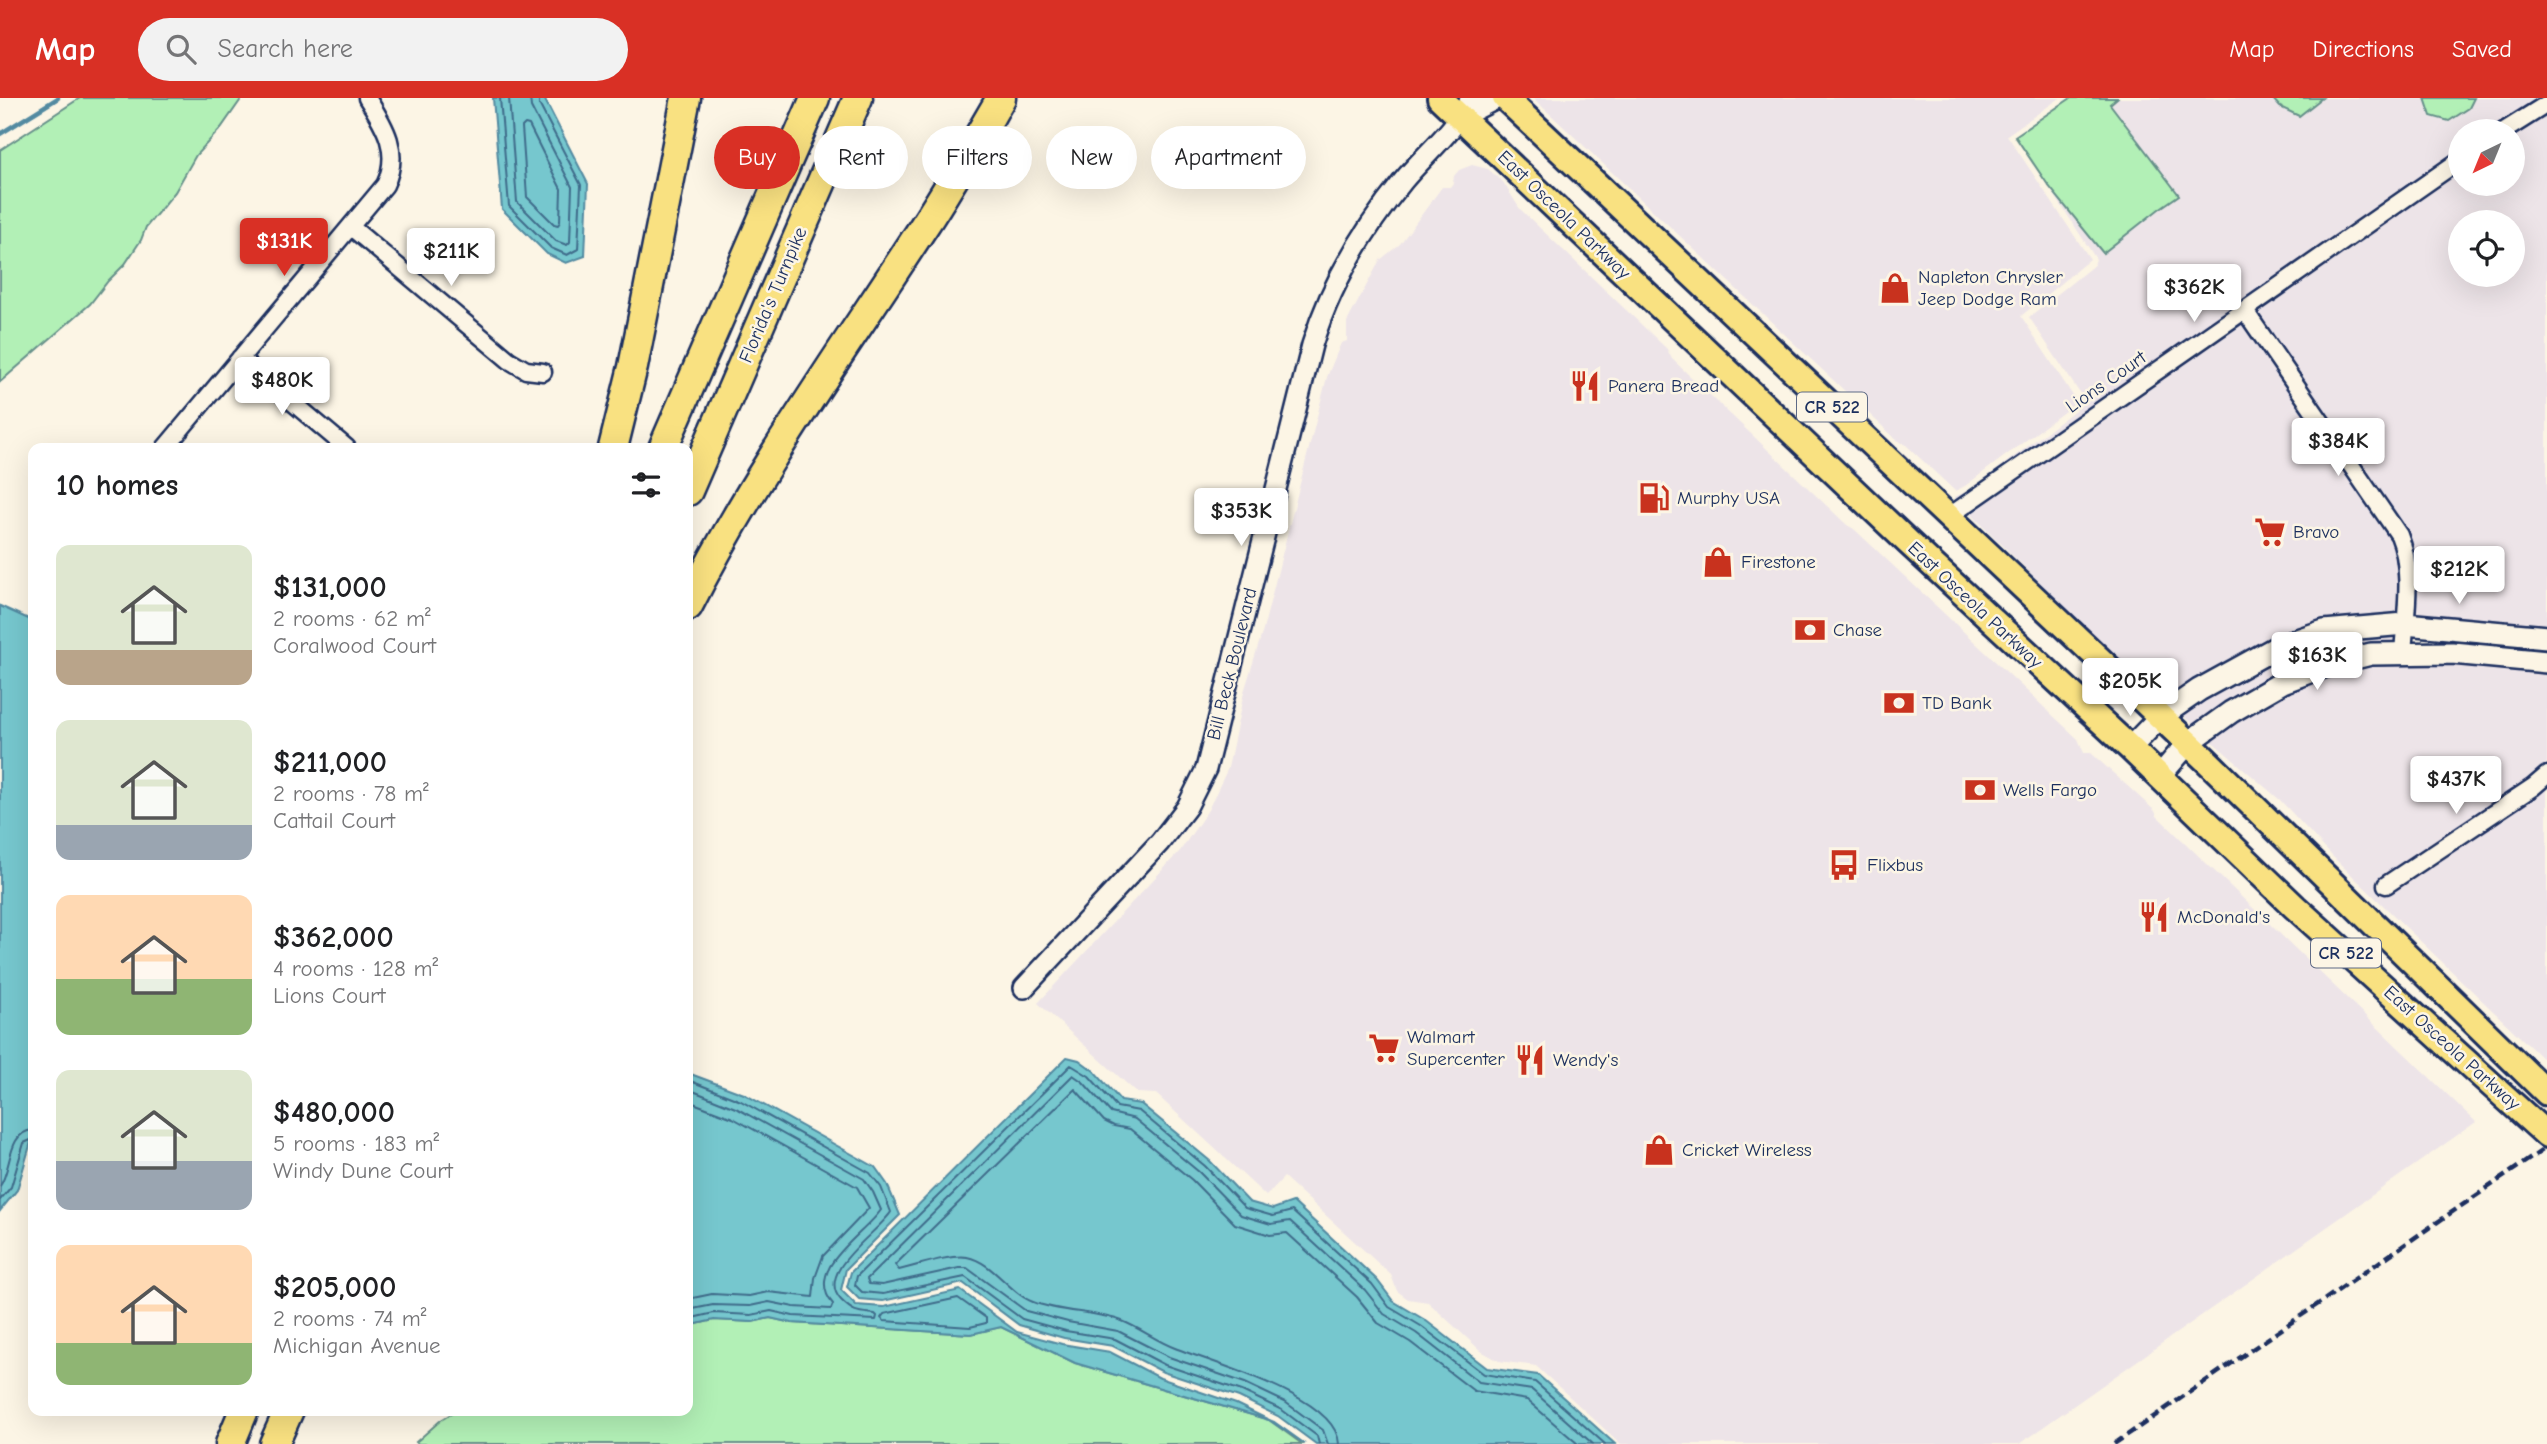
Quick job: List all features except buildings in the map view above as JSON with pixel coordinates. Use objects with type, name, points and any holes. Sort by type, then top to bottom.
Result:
[{"type":"highway","points":[[614,443],[633,367],[686,98]]},
{"type":"highway","name":"Florida's Turnpike","points":[[665,443],[816,98]]},
{"type":"highway","name":"Florida's Turnpike","points":[[693,479],[858,98]]},
{"type":"highway","points":[[693,596],[766,469],[926,223],[1000,98]]},
{"type":"highway","points":[[230,1444],[242,1416]]},
{"type":"highway","points":[[274,1444],[286,1416]]},
{"type":"main road","name":"East Osceola Parkway","points":[[1440,98],[1466,108],[1917,551],[2130,748],[2295,907],[2542,1130]]},
{"type":"main road","name":"East Osceola Parkway","points":[[1505,98],[2189,743],[2547,1093]]},
{"type":"main road","points":[[2130,748],[2160,717],[2238,667],[2279,646],[2324,631],[2405,624],[2547,637]]},
{"type":"main road","points":[[2159,777],[2189,743],[2231,712],[2283,682],[2331,664],[2364,655],[2452,653],[2547,662]]},
{"type":"street","points":[[169,443],[384,185],[393,160],[387,132],[367,98]]},
{"type":"street","name":"Bill Beck Boulevard","points":[[1024,988],[1160,842],[1187,807],[1206,769],[1311,345],[1321,320],[1347,266],[1380,213],[1413,169],[1466,108],[1498,98]]},
{"type":"street","points":[[2523,119],[2547,104]]},
{"type":"street","name":"Lions Court","points":[[1948,517],[2448,168]]},
{"type":"street","points":[[351,227],[509,360],[526,370],[543,372]]},
{"type":"street","points":[[2245,312],[2399,535],[2405,559],[2407,608],[2403,654]]},
{"type":"street","points":[[240,358],[342,443]]},
{"type":"street","points":[[2386,885],[2547,775]]},
{"type":"shaded area","name":"Napleton Chrysler Jeep Dodge Ram","points":[[1533,98],[2060,98],[2007,135],[2090,259],[2021,316],[2077,402],[1955,491],[1906,445],[1897,440]]},
{"type":"shaded area","points":[[2117,98],[2272,98],[2280,107],[2299,116],[2322,98],[2425,98],[2432,116],[2469,108],[2474,98],[2544,98],[2510,119],[2448,119],[2448,159],[1959,501],[1954,497],[1969,491],[2083,404],[2083,398],[2029,317],[2094,265],[2096,259],[2048,185],[2103,253],[2179,195],[2110,103]]},
{"type":"shaded area","points":[[2547,113],[2547,629],[2413,617],[2412,558],[2406,531],[2256,313],[2448,177],[2448,196],[2525,196],[2525,127]]},
{"type":"shaded area","points":[[1472,165],[1488,169],[1503,182],[1520,209],[1667,349],[1672,359],[2078,739],[2084,753],[2091,753],[2155,811],[2157,816],[2476,1122],[2019,1444],[1621,1444],[1536,1366],[1499,1361],[1481,1351],[1428,1302],[1408,1299],[1397,1291],[1391,1275],[1284,1177],[1266,1196],[1156,1094],[1137,1093],[1038,1003],[1180,851],[1208,810],[1228,768],[1244,692],[1263,630],[1327,377],[1341,343],[1347,341],[1347,322],[1380,260],[1400,244],[1442,187],[1450,187],[1459,170]]},
{"type":"shaded area","points":[[2243,322],[2388,530],[2397,554],[2398,616],[2324,623],[2168,703],[2118,660],[1969,512]]},
{"type":"shaded area","points":[[2397,632],[2396,647],[2197,728],[2179,712],[2241,673],[2324,638]]},
{"type":"shaded area","points":[[2451,660],[2547,670],[2547,763],[2529,782],[2376,883],[2384,895],[2547,784],[2547,1063],[2333,857],[2280,800],[2208,738],[2285,689],[2371,661]]},
{"type":"green space","points":[[80,98],[242,98],[221,128],[196,155],[175,192],[146,227],[125,264],[90,304],[0,382],[0,150]]},
{"type":"green space","points":[[2071,98],[2117,98],[2110,104],[2179,195],[2103,253],[2048,185],[2015,136]]},
{"type":"green space","points":[[2272,98],[2322,98],[2299,116],[2280,107]]},
{"type":"green space","points":[[2425,98],[2474,98],[2469,108],[2448,121],[2431,116]]},
{"type":"green space","points":[[770,1318],[792,1323],[971,1334],[1001,1327],[1075,1363],[1269,1420],[1302,1444],[416,1442],[448,1416],[693,1416],[693,1325],[714,1320],[752,1322]]},
{"type":"water","points":[[493,98],[544,98],[588,184],[585,256],[566,263],[547,254],[502,209]]},
{"type":"water","points":[[0,606],[28,619],[28,1152],[17,1190],[0,1211]]},
{"type":"water","points":[[1067,1057],[1079,1060],[1094,1071],[1121,1101],[1141,1104],[1210,1161],[1249,1202],[1273,1209],[1293,1202],[1377,1280],[1393,1301],[1425,1320],[1487,1368],[1538,1375],[1615,1444],[1316,1444],[1278,1416],[1239,1397],[1163,1372],[1113,1346],[1064,1338],[1019,1325],[963,1283],[883,1301],[859,1299],[847,1287],[851,1272]]},
{"type":"water","points":[[693,1075],[744,1094],[875,1167],[887,1184],[900,1215],[846,1269],[841,1290],[856,1305],[884,1307],[960,1290],[1017,1332],[1062,1344],[1110,1352],[1160,1378],[1236,1404],[1269,1420],[1075,1363],[1001,1327],[971,1334],[792,1323],[770,1318],[752,1322],[714,1320],[693,1325]]},
{"type":"waterway","points":[[0,134],[58,98]]},
{"type":"railway","points":[[2114,1444],[2547,1147]]},
{"type":"place","name":"Napleton Chrysler Jeep Dodge Ram","points":[[1895,288]]},
{"type":"place","name":"Panera Bread","points":[[1585,386]]},
{"type":"place","name":"Murphy USA","points":[[1654,498]]},
{"type":"place","name":"Bravo","points":[[2270,532]]},
{"type":"place","name":"Firestone","points":[[1718,562]]},
{"type":"place","name":"Chase","points":[[1810,630]]},
{"type":"place","name":"TD Bank","points":[[1899,703]]},
{"type":"place","name":"Wells Fargo","points":[[1980,790]]},
{"type":"place","name":"Flixbus","points":[[1844,865]]},
{"type":"place","name":"McDonald's","points":[[2154,917]]},
{"type":"place","name":"Walmart Supercenter","points":[[1384,1048]]},
{"type":"place","name":"Wendy's","points":[[1530,1060]]},
{"type":"place","name":"Cricket Wireless","points":[[1659,1150]]}]
